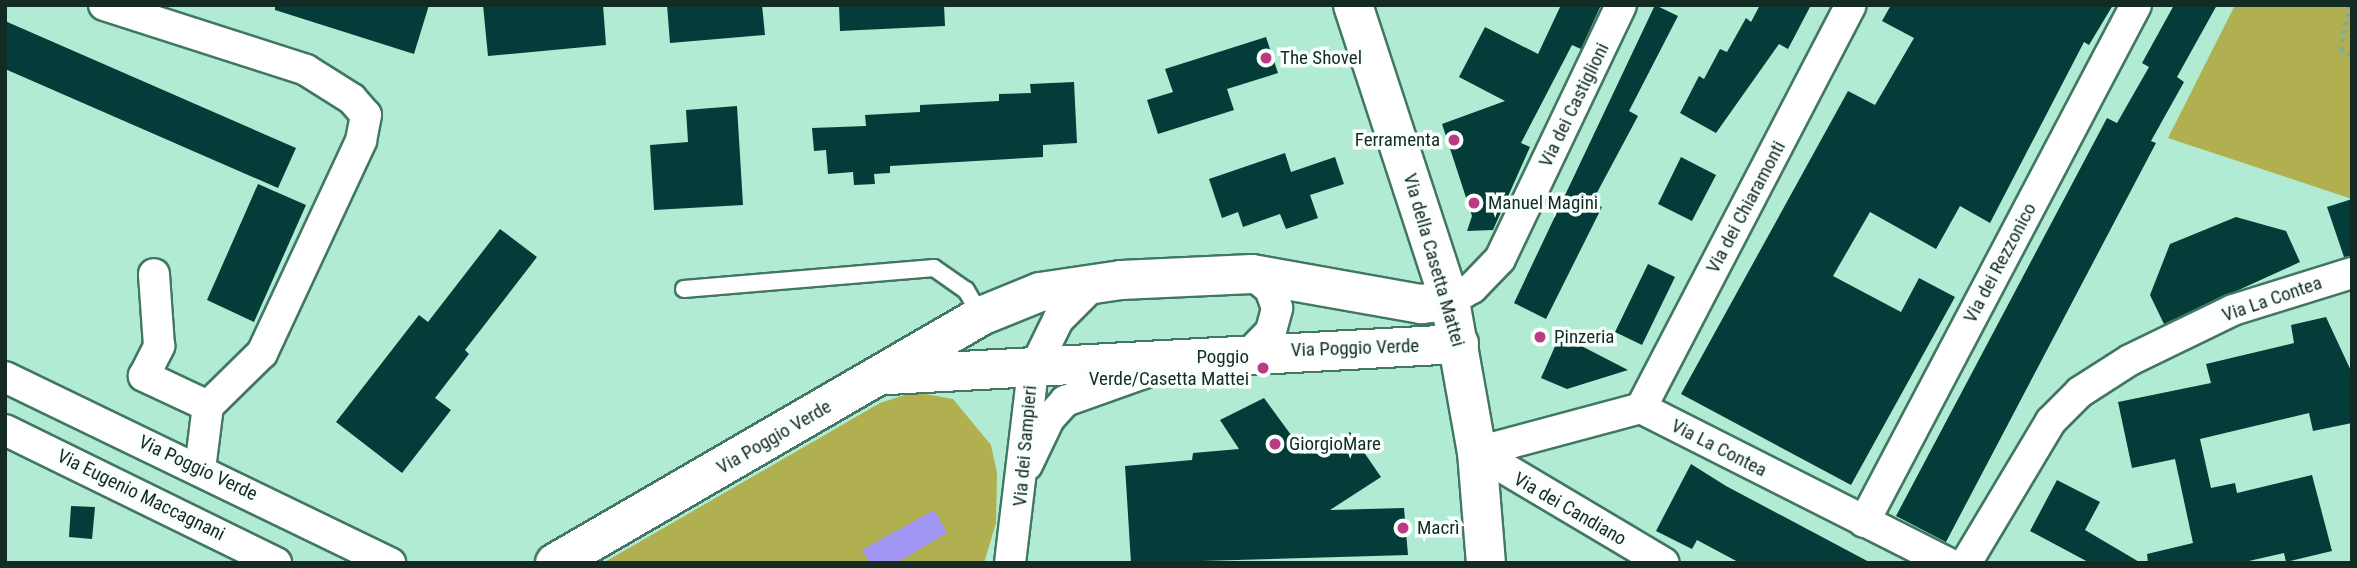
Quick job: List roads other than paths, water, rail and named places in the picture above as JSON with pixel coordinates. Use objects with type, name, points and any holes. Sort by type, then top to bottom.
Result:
[{"type":"street","points":[[104,5],[306,70],[352,99],[366,115],[361,141],[262,353],[208,406],[200,469]]},
{"type":"street","name":"Via della Casetta Mattei","points":[[1353,5],[1450,301],[1477,452],[1486,563]]},
{"type":"street","name":"Via dei Castiglioni","points":[[1450,301],[1472,288],[1500,259],[1621,5]]},
{"type":"street","name":"Via dei Chiaramonti","points":[[1641,408],[1852,5]]},
{"type":"street","name":"Via dei Rezzonico","points":[[1864,522],[2136,5]]},
{"type":"street","name":"Via La Contea","points":[[1966,563],[2051,421],[2080,392],[2130,360],[2233,310],[2352,273]]},
{"type":"street","points":[[154,274],[159,346],[144,376],[208,406]]},
{"type":"street","name":"Via Poggio Verde","points":[[555,563],[884,375],[981,316],[1040,292],[1095,283],[1252,274],[1421,304],[1450,301]]},
{"type":"street","name":"Via Poggio Verde","points":[[1251,352],[1271,331],[1277,308],[1270,289],[1252,274]]},
{"type":"street","points":[[1033,371],[1058,320],[1095,283]]},
{"type":"street","name":"Via Poggio Verde","points":[[884,375],[1033,371],[1178,362],[1251,352],[1459,344]]},
{"type":"street","points":[[1026,468],[1049,419],[1065,401],[1178,362]]},
{"type":"street","name":"Via dei Sampieri","points":[[1010,563],[1026,468],[1023,428],[1033,371]]},
{"type":"street","name":"Via Poggio Verde","points":[[5,377],[390,563]]},
{"type":"street","points":[[1477,452],[1641,408]]},
{"type":"street","name":"Via La Contea","points":[[1641,408],[1948,563]]},
{"type":"street","name":"Via Eugenio Maccagnani","points":[[5,430],[276,563]]},
{"type":"street","name":"Via dei Candiano","points":[[1477,452],[1664,563]]},
{"type":"lane","points":[[684,289],[933,268],[966,290],[981,316]]},
{"type":"place","name":"The Shovel","points":[[1266,58]]},
{"type":"place","name":"Ferramenta","points":[[1454,140]]},
{"type":"place","name":"Manuel Magini","points":[[1474,203]]},
{"type":"place","name":"Pinzeria","points":[[1540,337]]},
{"type":"place","name":"Poggio Verde/Casetta Mattei","points":[[1263,368]]},
{"type":"place","name":"GiorgioMare","points":[[1275,444]]},
{"type":"place","name":"Macrì","points":[[1403,528]]}]
